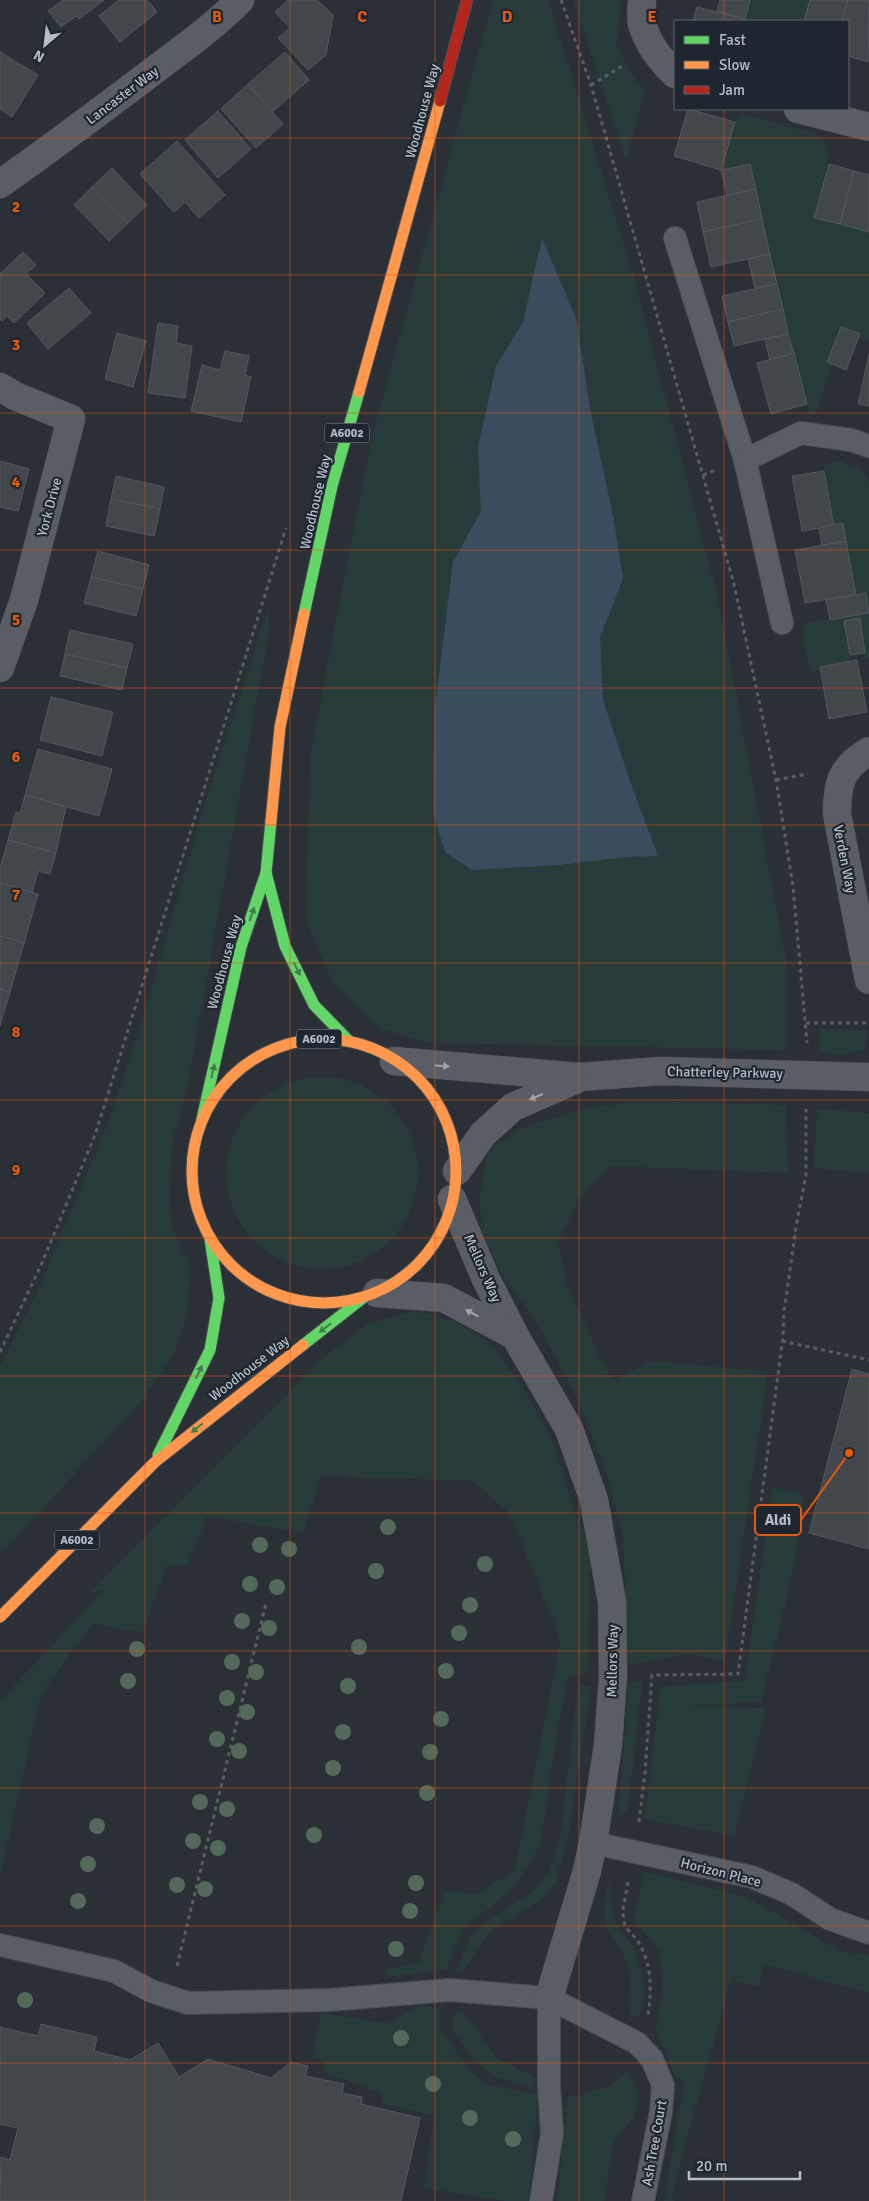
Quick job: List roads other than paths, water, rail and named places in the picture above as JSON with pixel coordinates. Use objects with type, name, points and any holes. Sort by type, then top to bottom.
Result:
[{"type":"main road","name":"Woodhouse Way","points":[[202,1119],[241,947],[266,873],[280,727],[332,486],[399,251],[467,0]]},
{"type":"main road","name":"Woodhouse Way","points":[[266,873],[285,946],[314,1005],[349,1041]]},
{"type":"main road","name":"A6002","points":[[313,1039],[349,1041],[374,1049],[394,1061],[425,1087],[442,1111],[451,1135],[457,1171],[452,1199],[441,1230],[429,1252],[404,1277],[370,1295],[314,1303],[275,1294],[253,1283],[232,1267],[209,1238],[199,1216],[193,1189],[192,1164],[202,1119],[223,1086],[252,1060],[286,1044],[313,1039]]},
{"type":"main road","name":"Woodhouse Way","points":[[155,1462],[210,1350],[218,1298],[209,1238]]},
{"type":"main road","name":"Woodhouse Way","points":[[0,1617],[155,1462],[370,1295]]},
{"type":"street","points":[[642,0],[642,23],[648,39],[661,62],[674,73]]},
{"type":"street","name":"Lancaster Way","points":[[0,184],[60,142],[230,4]]},
{"type":"street","points":[[802,110],[869,127]]},
{"type":"street","name":"York Drive","points":[[0,387],[16,396],[72,419],[24,600],[0,668]]},
{"type":"street","name":"Verden Way","points":[[869,751],[844,772],[837,789],[836,814],[869,980]]},
{"type":"street","points":[[394,1061],[580,1077]]},
{"type":"street","name":"Chatterley Parkway","points":[[580,1077],[661,1071],[869,1077]]},
{"type":"street","points":[[457,1171],[483,1134],[513,1107],[580,1077]]},
{"type":"street","name":"Mellors Way","points":[[452,1199],[486,1279],[515,1336],[572,1438],[594,1500],[612,1602],[613,1676],[608,1745],[593,1843],[587,1871],[549,1998]]},
{"type":"street","name":"Mellors Way","points":[[370,1295],[444,1298],[515,1336]]},
{"type":"lane","points":[[675,238],[745,460],[782,623]]},
{"type":"lane","points":[[745,460],[801,434],[851,440],[869,446]]},
{"type":"lane","name":"Horizon Place","points":[[593,1843],[752,1877],[792,1894],[830,1919],[869,1933]]},
{"type":"lane","points":[[0,1945],[114,1971],[150,1991],[188,2003],[329,2000],[449,1990],[549,1998],[549,2087],[552,2134],[541,2201]]},
{"type":"lane","name":"Ash Tree Court","points":[[549,1998],[637,2043],[652,2060],[656,2068],[663,2084],[662,2112],[643,2201]]},
{"type":"water","points":[[542,238],[576,318],[590,408],[614,520],[623,579],[600,637],[603,700],[631,784],[658,856],[625,857],[559,865],[472,870],[445,852],[433,813],[434,715],[453,562],[481,511],[478,447],[496,366],[523,322]]},
{"type":"place","name":"Aldi","points":[[849,1453]]}]
